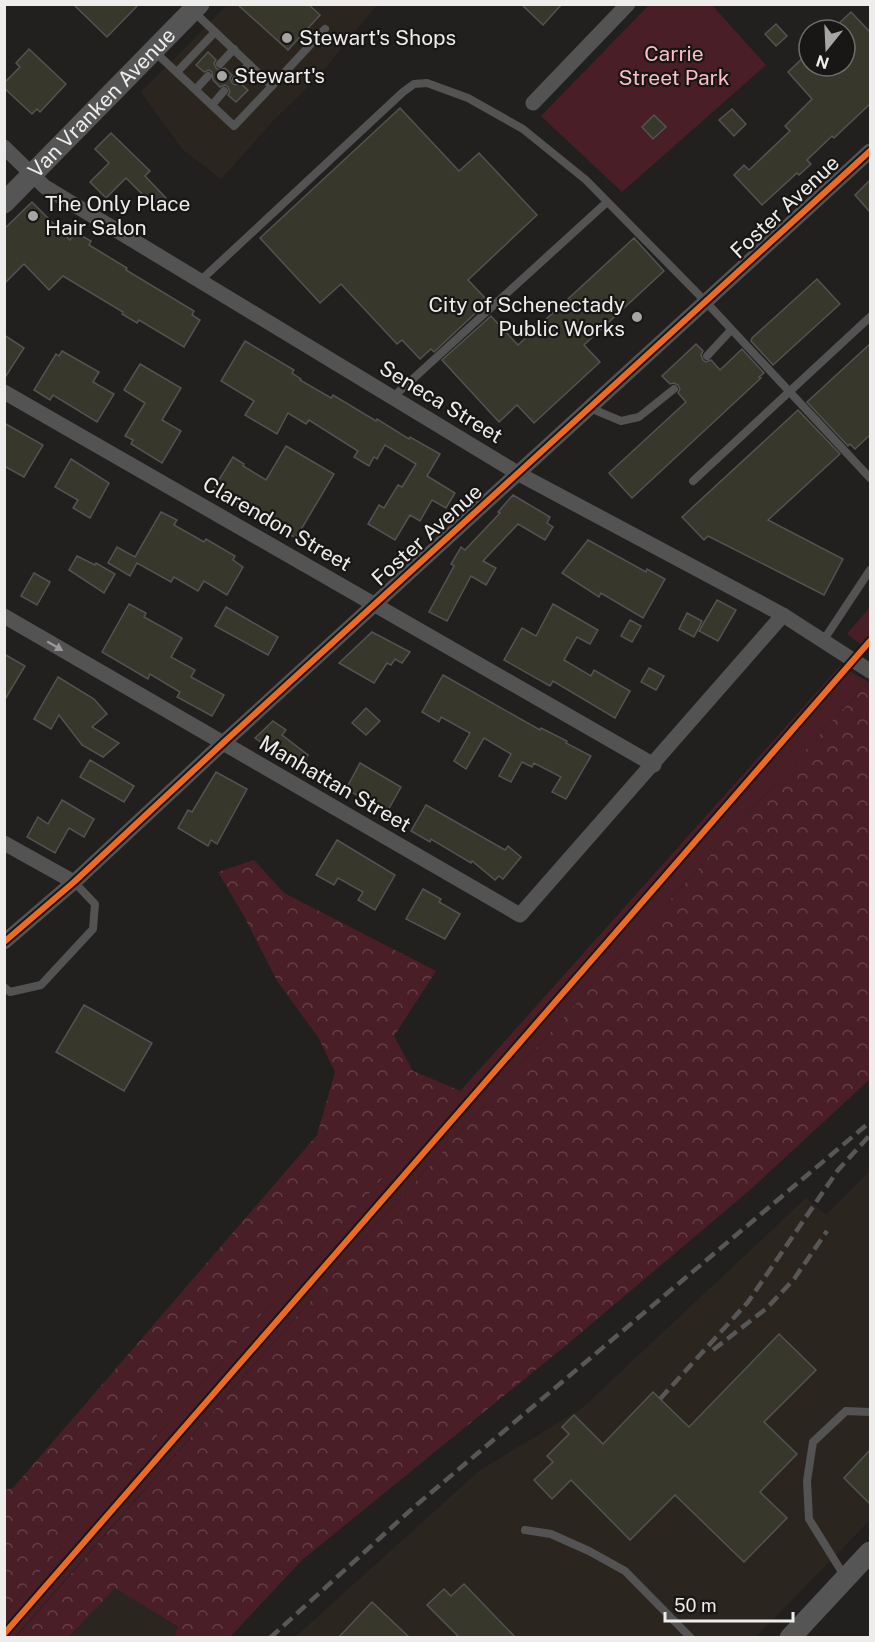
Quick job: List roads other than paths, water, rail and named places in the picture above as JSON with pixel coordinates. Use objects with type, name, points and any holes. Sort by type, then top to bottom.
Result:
[{"type":"street","points":[[533,103],[628,4]]},
{"type":"street","name":"Van Vranken Avenue","points":[[4,203],[196,8]]},
{"type":"street","name":"Seneca Street","points":[[4,147],[45,187],[200,281],[519,474],[783,615],[870,671]]},
{"type":"street","name":"Foster Avenue","points":[[4,942],[74,882],[870,151]]},
{"type":"street","name":"Clarendon Street","points":[[4,392],[654,765]]},
{"type":"street","points":[[654,765],[783,615]]},
{"type":"street","name":"Manhattan Street","points":[[4,616],[520,915],[654,765]]},
{"type":"street","points":[[4,843],[74,882]]},
{"type":"street","points":[[790,1638],[870,1552]]},
{"type":"lane","points":[[196,8],[215,32],[272,86]]},
{"type":"lane","points":[[154,51],[234,126],[325,29]]},
{"type":"lane","points":[[177,72],[215,32]]},
{"type":"lane","points":[[220,64],[234,49]]},
{"type":"lane","points":[[236,79],[249,64]]},
{"type":"lane","points":[[195,89],[208,76]]},
{"type":"lane","points":[[200,281],[319,169],[414,84],[427,83],[468,98],[523,129],[586,180],[706,302],[870,479]]},
{"type":"lane","points":[[212,105],[224,91]]},
{"type":"lane","points":[[393,397],[607,202]]},
{"type":"lane","points":[[693,481],[870,317]]},
{"type":"lane","points":[[707,356],[731,330]]},
{"type":"lane","points":[[590,408],[621,421],[639,417],[674,389]]},
{"type":"lane","points":[[823,640],[870,570]]},
{"type":"lane","points":[[4,987],[10,992],[41,985],[93,929],[95,904],[74,882]]},
{"type":"lane","points":[[846,1578],[809,1519],[809,1471],[813,1442],[846,1411],[870,1412]]},
{"type":"lane","points":[[525,1530],[551,1534],[625,1571],[691,1638]]},
{"type":"railway","points":[[270,1638],[414,1507],[870,1122]]},
{"type":"railway","points":[[660,1399],[748,1302],[838,1170],[870,1135]]},
{"type":"railway","points":[[713,1350],[767,1308],[794,1279],[827,1231]]},
{"type":"place","name":"Stewart's Shops","points":[[287,38]]},
{"type":"place","name":"Stewart's","points":[[222,76]]},
{"type":"place","name":"The Only Place Hair Salon","points":[[33,216]]},
{"type":"place","name":"City of Schenectady Public Works","points":[[637,317]]},
{"type":"park label","name":"Carrie Street Park","points":[[674,66]]}]
